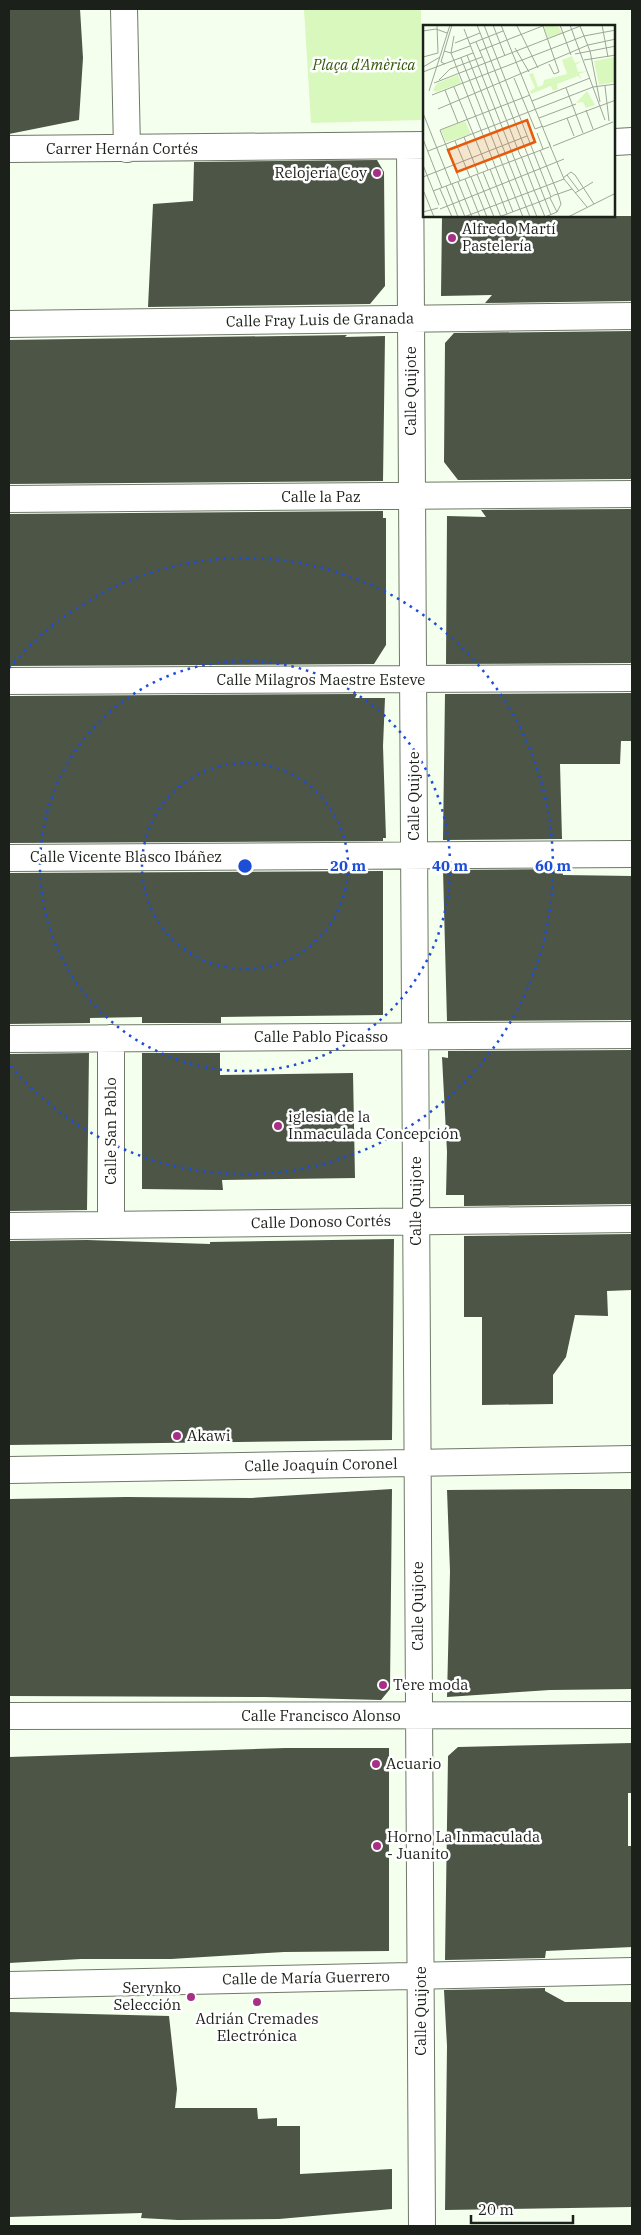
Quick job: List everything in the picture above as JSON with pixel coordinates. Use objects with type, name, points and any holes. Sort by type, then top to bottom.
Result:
[{"type":"street","points":[[124,9],[127,149]]},
{"type":"street","points":[[616,142],[632,142]]},
{"type":"street","name":"Carrer Hernán Cortés","points":[[9,149],[235,149],[417,145]]},
{"type":"street","name":"Calle Quijote","points":[[417,145],[411,318],[422,2226]]},
{"type":"street","name":"Calle Fray Luis de Granada","points":[[9,324],[632,316]]},
{"type":"street","name":"Calle la Paz","points":[[9,499],[632,494]]},
{"type":"street","name":"Calle Milagros Maestre Esteve","points":[[9,681],[632,678]]},
{"type":"street","name":"Calle Vicente Blasco Ibáñez","points":[[9,858],[632,854]]},
{"type":"street","name":"Calle Pablo Picasso","points":[[9,1039],[632,1035]]},
{"type":"street","name":"Calle San Pablo","points":[[111,1038],[111,1224]]},
{"type":"street","name":"Calle Donoso Cortés","points":[[9,1226],[632,1219]]},
{"type":"street","name":"Calle Joaquín Coronel","points":[[9,1470],[632,1459]]},
{"type":"street","name":"Calle Francisco Alonso","points":[[9,1716],[632,1715]]},
{"type":"street","name":"Calle de María Guerrero","points":[[9,1985],[632,1971]]},
{"type":"green space","name":"Plaça d'Amèrica","points":[[304,9],[421,9],[421,120],[311,123]]},
{"type":"building","points":[[9,9],[80,9],[83,58],[79,120],[9,134]]},
{"type":"building","points":[[377,160],[384,172],[385,286],[370,304],[148,307],[153,204],[193,201],[194,162]]},
{"type":"building","points":[[616,216],[632,216],[632,301],[485,303],[492,295],[441,296],[442,218],[616,218]]},
{"type":"building","points":[[632,331],[632,479],[458,480],[444,462],[445,343],[454,333]]},
{"type":"building","points":[[347,335],[345,337],[385,336],[383,481],[9,484],[9,340]]},
{"type":"building","points":[[632,509],[632,663],[446,664],[447,516],[486,517],[481,510]]},
{"type":"building","points":[[383,511],[383,518],[386,518],[386,645],[374,664],[9,666],[9,514]]},
{"type":"building","points":[[632,693],[632,741],[621,741],[620,764],[560,764],[562,839],[443,840],[445,694]]},
{"type":"building","points":[[357,694],[355,698],[385,698],[383,746],[386,838],[383,838],[383,841],[9,843],[9,696]]},
{"type":"building","points":[[562,869],[563,875],[632,876],[632,1020],[447,1021],[443,870]]},
{"type":"building","points":[[383,871],[383,1015],[221,1017],[221,1023],[142,1023],[142,1017],[90,1018],[90,1023],[9,1024],[9,873]]},
{"type":"building","points":[[632,1050],[632,1204],[464,1206],[464,1195],[446,1195],[447,1152],[442,1057],[448,1058],[448,1051]]},
{"type":"building","points":[[89,1053],[87,1210],[9,1211],[9,1054]]},
{"type":"building","name":"iglesia de la Inmaculada Concepción","points":[[142,1053],[220,1053],[220,1075],[353,1073],[355,1178],[222,1180],[223,1190],[142,1189]]},
{"type":"building","points":[[632,1234],[632,1290],[607,1291],[608,1316],[575,1315],[566,1357],[553,1375],[553,1404],[482,1405],[482,1317],[464,1317],[464,1236]]},
{"type":"building","points":[[394,1239],[392,1440],[9,1445],[9,1241],[87,1240],[210,1244],[210,1242]]},
{"type":"building","points":[[392,1489],[390,1689],[381,1700],[265,1697],[9,1696],[9,1499],[126,1497],[251,1498]]},
{"type":"building","points":[[632,1489],[632,1689],[550,1690],[447,1697],[450,1571],[447,1490]]},
{"type":"building","points":[[632,1743],[632,1793],[628,1793],[628,1846],[632,1846],[632,1947],[546,1951],[545,1958],[445,1960],[448,1756],[458,1747]]},
{"type":"building","points":[[285,1748],[389,1748],[389,1951],[284,1952],[171,1959],[81,1959],[9,1963],[9,1757]]},
{"type":"building","points":[[545,1988],[545,1991],[565,2002],[632,2002],[632,2207],[445,2210],[447,2046],[444,1990]]},
{"type":"building","points":[[9,2012],[169,2016],[177,2089],[175,2108],[257,2108],[258,2119],[277,2118],[277,2126],[300,2126],[300,2174],[392,2169],[392,2209],[279,2219],[178,2220],[141,2218],[142,2213],[9,2217]]},
{"type":"place","name":"Relojería Coy","points":[[377,173]]},
{"type":"place","name":"Alfredo Martí Pastelería","points":[[452,238]]},
{"type":"place","name":"iglesia de la Inmaculada Concepción","points":[[278,1126]]},
{"type":"place","name":"Akawi","points":[[177,1436]]},
{"type":"place","name":"Tere moda","points":[[383,1685]]},
{"type":"place","name":"Acuario","points":[[376,1764]]},
{"type":"place","name":"Horno La Inmaculada - Juanito","points":[[377,1846]]},
{"type":"place","name":"Serynko Selección","points":[[191,1997]]},
{"type":"place","name":"Adrián Cremades Electrónica","points":[[257,2002]]}]
